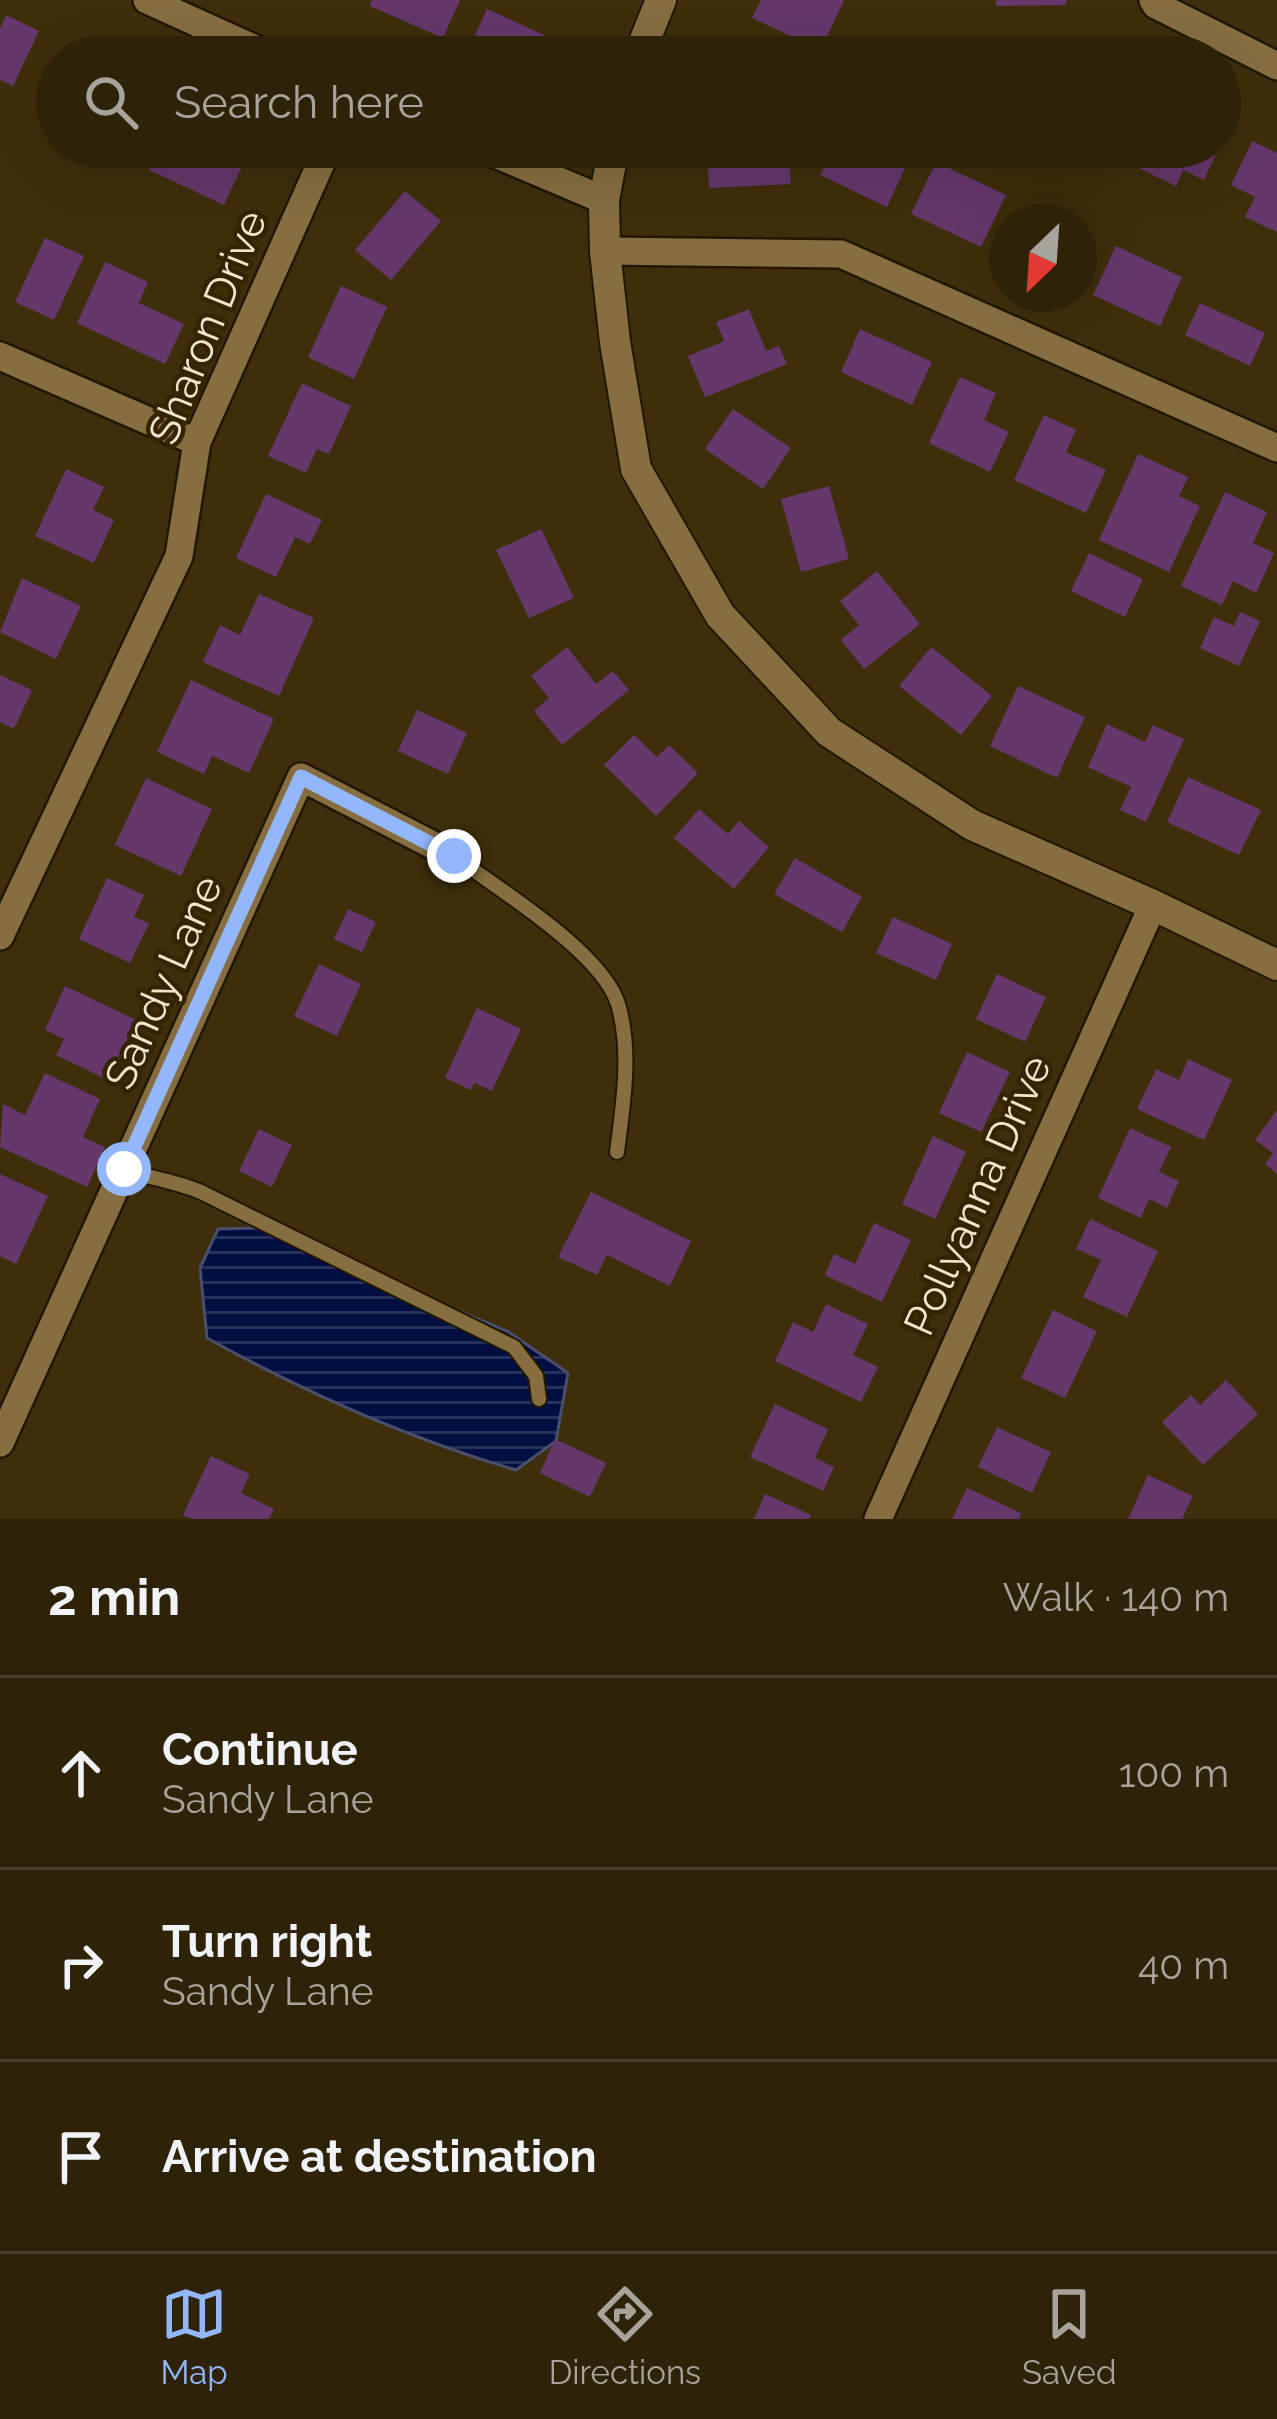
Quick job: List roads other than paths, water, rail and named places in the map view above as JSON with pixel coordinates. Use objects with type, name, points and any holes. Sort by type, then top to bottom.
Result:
[{"type":"street","points":[[147,0],[227,36]]},
{"type":"street","points":[[647,36],[662,0]]},
{"type":"street","points":[[1153,0],[1217,36]]},
{"type":"street","points":[[1241,48],[1277,66]]},
{"type":"street","name":"Sharon Drive","points":[[0,936],[179,556],[197,442],[319,168]]},
{"type":"street","points":[[529,168],[604,200]]},
{"type":"street","points":[[610,168],[604,200],[605,251],[636,469],[719,615],[829,731],[972,825],[1277,965]]},
{"type":"street","points":[[605,251],[841,254],[1277,448]]},
{"type":"street","points":[[0,356],[197,442]]},
{"type":"street","name":"Sandy Lane","points":[[0,1443],[301,777],[454,856]]},
{"type":"street","name":"Pollyanna Drive","points":[[878,1519],[1154,905]]},
{"type":"lane","points":[[454,856],[577,950],[617,1000],[625,1068],[617,1152]]},
{"type":"lane","points":[[124,1169],[167,1178],[201,1192],[514,1347],[536,1376],[539,1399]]}]
